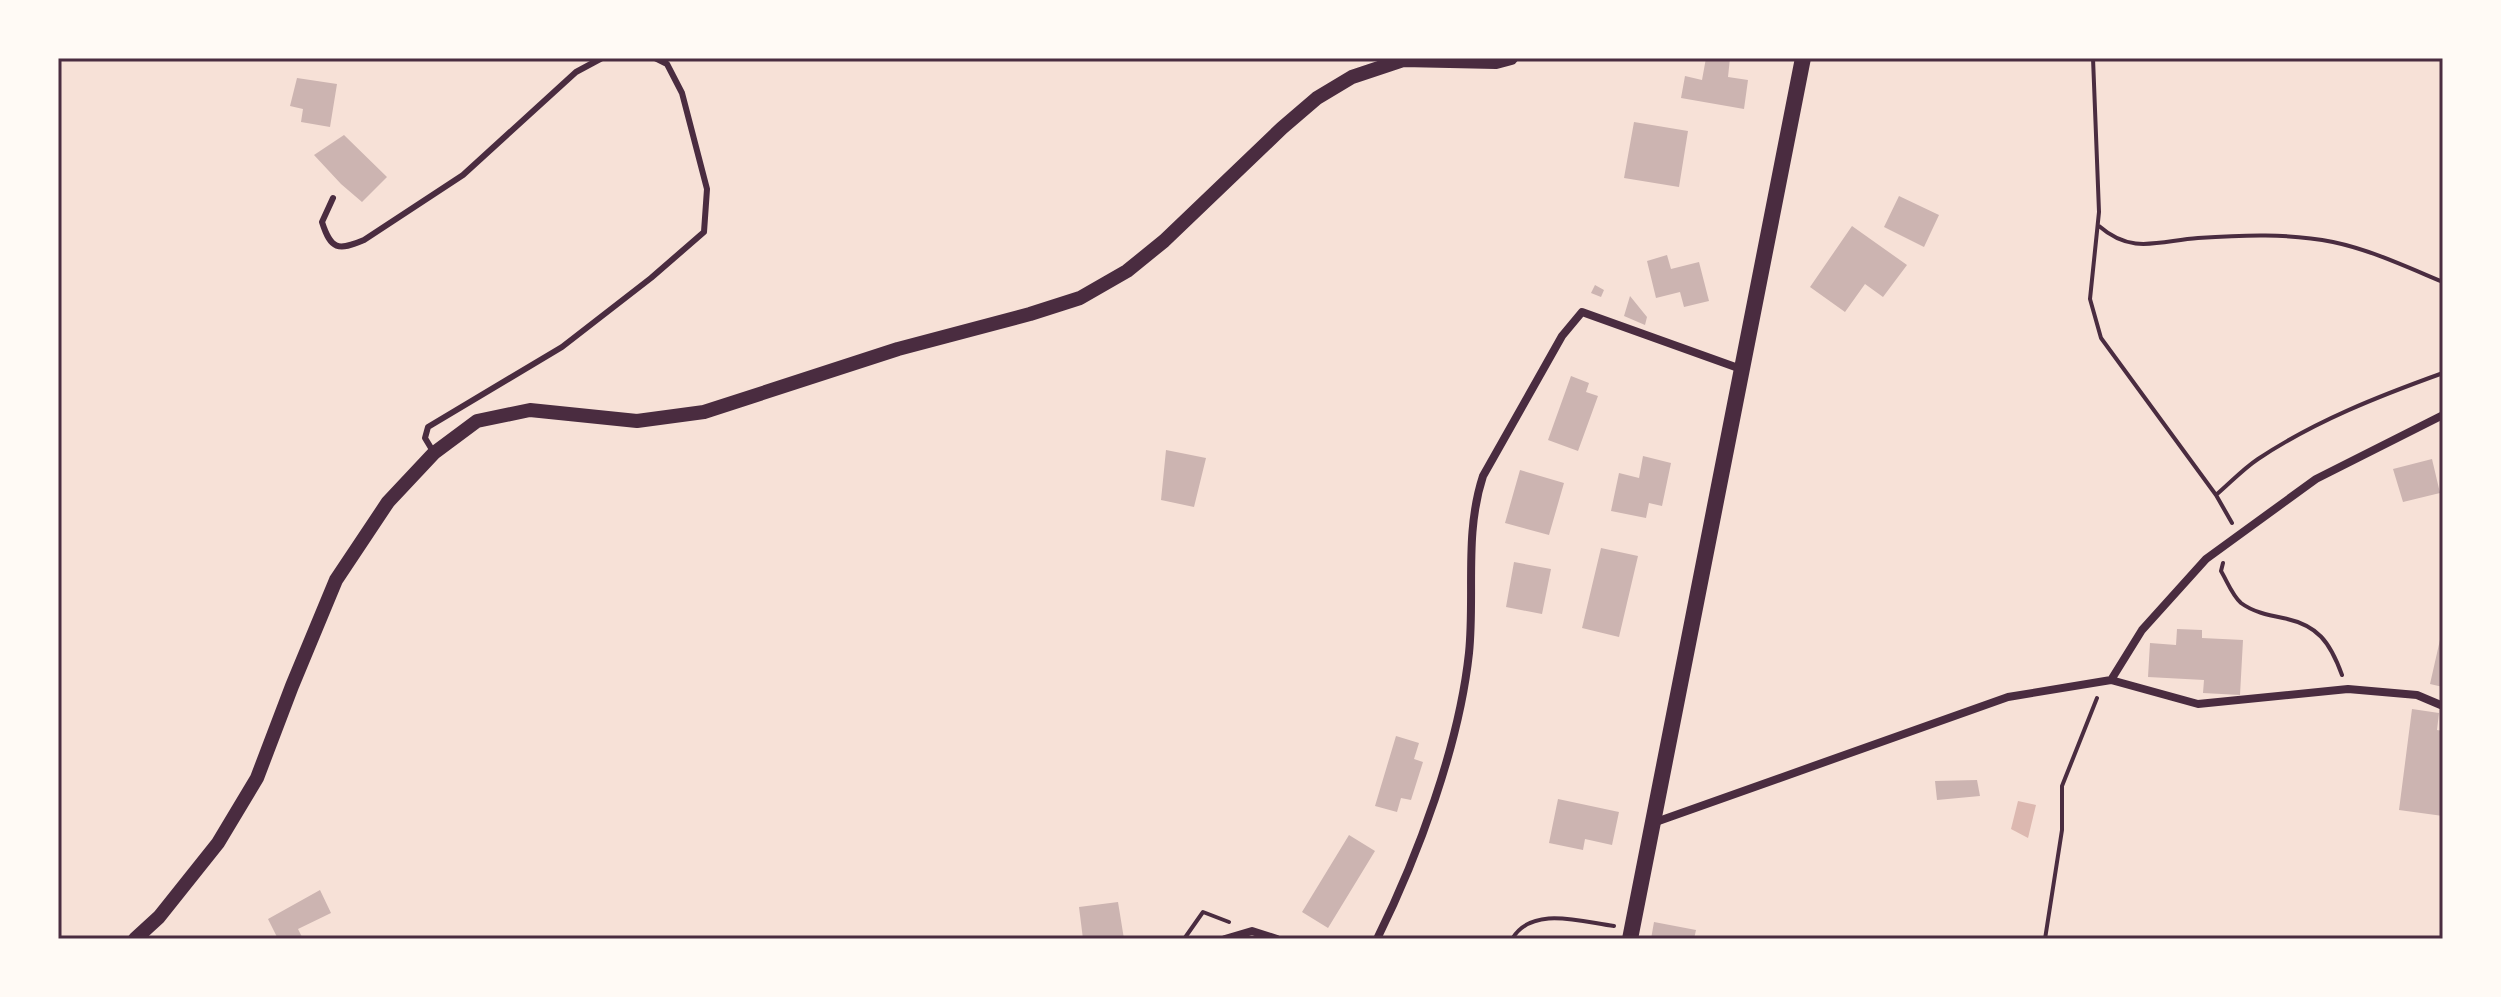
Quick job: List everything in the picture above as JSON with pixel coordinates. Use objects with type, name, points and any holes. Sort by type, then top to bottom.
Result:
[{"type":"main road","points":[[1631,934],[1803,58]]},
{"type":"street","points":[[135,939],[159,917],[218,843],[257,778],[336,580],[388,502],[434,453],[477,421],[530,410],[637,421],[704,412],[898,349],[1080,298],[1127,271],[1164,241],[1282,128],[1317,98],[1352,77],[1403,60],[1496,62],[1511,58]]},
{"type":"street","points":[[1377,939],[1432,805],[1458,718],[1469,652],[1470,552],[1477,496],[1483,476],[1562,336],[1582,312],[1741,369]]},
{"type":"street","points":[[2111,680],[2142,630],[2193,572],[2226,544],[2316,479],[2443,415]]},
{"type":"street","points":[[1653,823],[2008,697],[2111,680],[2198,704],[2348,689],[2417,695],[2443,706]]},
{"type":"street","points":[[1225,939],[1252,931],[1277,939]]},
{"type":"lane","points":[[333,198],[322,222],[328,241],[337,247],[364,240],[463,175],[576,72],[602,58]]},
{"type":"lane","points":[[434,453],[425,438],[428,427],[562,347],[704,232],[707,189],[682,93],[667,64],[655,58]]},
{"type":"path","points":[[2093,58],[2098,224],[2090,299],[2101,338],[2216,495],[2232,523],[2221,571],[2239,602],[2264,614],[2314,628],[2338,662],[2348,689]]},
{"type":"path","points":[[2098,224],[2112,237],[2134,244],[2159,245],[2182,239],[2230,236],[2332,242],[2388,259],[2443,282]]},
{"type":"path","points":[[2216,495],[2256,461],[2299,434],[2380,396],[2443,373]]},
{"type":"path","points":[[2045,939],[2062,830],[2062,786],[2095,701],[2111,680]]},
{"type":"path","points":[[1184,939],[1203,912],[1225,919],[1244,933]]},
{"type":"path","points":[[1512,939],[1518,929],[1536,920],[1561,918],[1631,934]]},
{"type":"shaded area","points":[[2018,801],[2036,805],[2028,838],[2011,829]]},
{"type":"building","points":[[1706,58],[1730,58],[1728,77],[1748,80],[1744,109],[1681,98],[1685,76],[1702,80]]},
{"type":"building","points":[[297,78],[337,84],[330,127],[301,122],[303,109],[290,106]]},
{"type":"building","points":[[1634,122],[1688,131],[1679,187],[1624,178]]},
{"type":"building","points":[[344,135],[387,177],[362,202],[314,155]]},
{"type":"building","points":[[1899,196],[1939,215],[1924,247],[1884,227]]},
{"type":"building","points":[[1852,226],[1907,265],[1883,297],[1865,284],[1845,312],[1810,287]]},
{"type":"building","points":[[1667,255],[1671,269],[1699,262],[1709,301],[1684,307],[1680,292],[1656,298],[1647,261]]},
{"type":"building","points":[[1595,285],[1604,290],[1601,297],[1591,293]]},
{"type":"building","points":[[1630,296],[1647,317],[1645,325],[1624,316]]},
{"type":"building","points":[[1571,376],[1589,383],[1586,392],[1598,396],[1578,451],[1548,440]]},
{"type":"building","points":[[1166,450],[1206,458],[1194,507],[1161,500]]},
{"type":"building","points":[[1643,456],[1671,463],[1662,506],[1649,503],[1646,518],[1611,511],[1619,473],[1639,478]]},
{"type":"building","points":[[2432,459],[2440,493],[2403,502],[2393,469]]},
{"type":"building","points":[[1520,470],[1564,483],[1549,535],[1505,523]]},
{"type":"building","points":[[1601,548],[1638,556],[1619,637],[1582,628]]},
{"type":"building","points":[[1514,562],[1551,569],[1542,614],[1506,607]]},
{"type":"building","points":[[2177,629],[2202,630],[2202,638],[2243,640],[2240,695],[2203,693],[2204,680],[2148,677],[2150,643],[2176,645]]},
{"type":"building","points":[[2443,631],[2443,687],[2430,684]]},
{"type":"building","points":[[2412,709],[2439,713],[2437,730],[2443,731],[2443,816],[2399,810]]},
{"type":"building","points":[[1396,736],[1419,743],[1414,759],[1423,762],[1411,800],[1401,798],[1397,812],[1375,806]]},
{"type":"building","points":[[1977,780],[1980,796],[1937,800],[1935,781]]},
{"type":"building","points":[[1558,799],[1619,812],[1612,845],[1585,839],[1583,850],[1549,843]]},
{"type":"building","points":[[1349,835],[1375,851],[1328,928],[1302,912]]},
{"type":"building","points":[[320,890],[331,913],[298,929],[303,939],[278,939],[268,919]]},
{"type":"building","points":[[1118,902],[1124,939],[1083,939],[1079,907]]},
{"type":"building","points":[[1654,922],[1696,930],[1694,939],[1651,939]]}]
